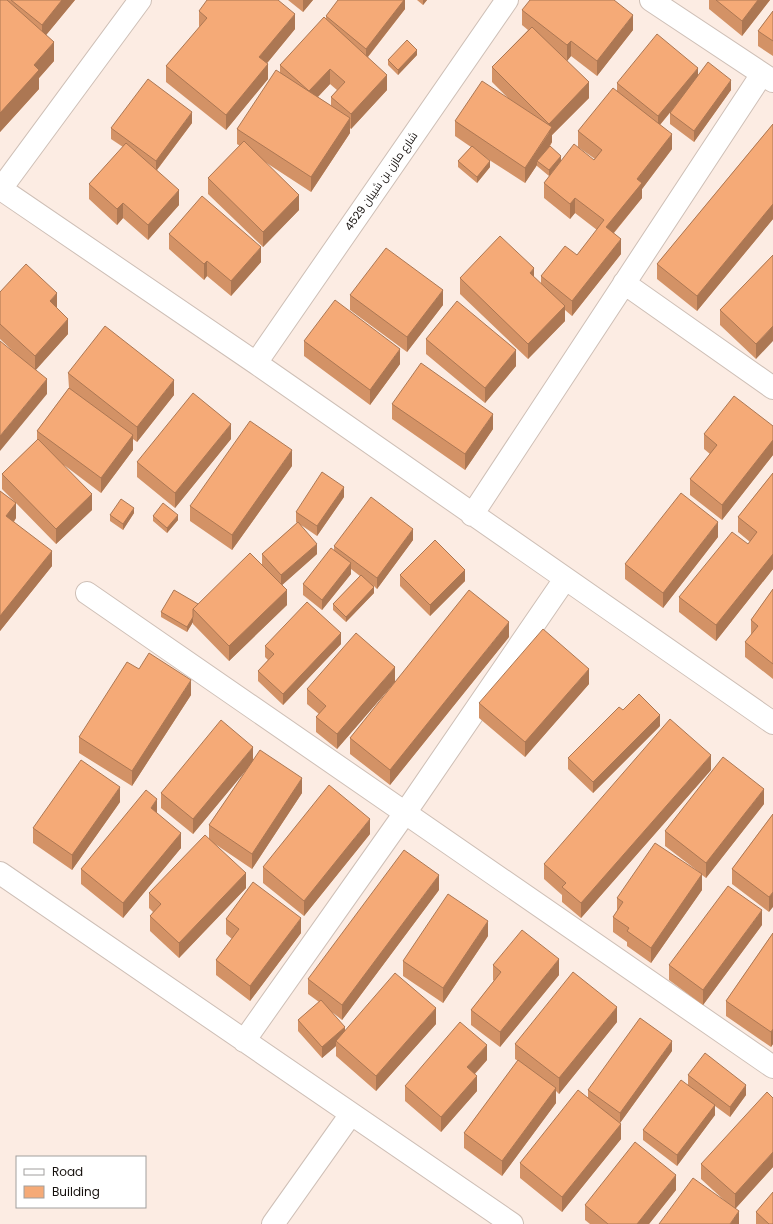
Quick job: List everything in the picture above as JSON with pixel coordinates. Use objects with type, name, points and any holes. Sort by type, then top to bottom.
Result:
[{"type":"street","points":[[140,0],[0,190],[256,363],[472,515],[773,723]]},
{"type":"street","name":"شارع مازن بن شيبان 4529","points":[[256,363],[507,0]]},
{"type":"street","points":[[472,515],[624,283],[768,77],[651,0]]},
{"type":"street","points":[[624,283],[773,388]]},
{"type":"street","points":[[244,1041],[405,813],[565,579]]},
{"type":"street","points":[[87,593],[773,1067]]},
{"type":"street","points":[[0,872],[512,1224]]},
{"type":"street","points":[[273,1224],[351,1114]]},
{"type":"building","points":[[0,0],[7,0],[54,42],[34,65],[39,70],[0,113]]},
{"type":"building","points":[[11,0],[62,0],[42,25]]},
{"type":"building","points":[[207,0],[278,0],[295,14],[259,57],[268,64],[226,115],[166,66],[207,18],[199,11]]},
{"type":"building","points":[[338,0],[404,0],[366,49],[326,16]]},
{"type":"building","points":[[530,0],[614,0],[633,15],[597,61],[571,41],[567,45],[522,10]]},
{"type":"building","points":[[716,0],[758,0],[742,21]]},
{"type":"building","points":[[773,11],[773,41],[758,31]]},
{"type":"building","points":[[324,17],[387,75],[351,114],[331,97],[345,82],[330,69],[309,91],[280,65]]},
{"type":"building","points":[[532,27],[589,82],[549,124],[492,67]]},
{"type":"building","points":[[657,34],[698,68],[658,116],[617,83]]},
{"type":"building","points":[[407,40],[417,50],[398,70],[388,60]]},
{"type":"building","points":[[708,62],[731,80],[694,131],[670,113]]},
{"type":"building","points":[[276,70],[350,118],[311,177],[237,129]]},
{"type":"building","points":[[148,79],[192,112],[156,161],[111,128]]},
{"type":"building","points":[[482,81],[552,127],[525,168],[455,121]]},
{"type":"building","points":[[613,88],[672,134],[637,179],[642,183],[606,227],[621,239],[572,301],[541,276],[565,246],[577,255],[604,220],[575,198],[570,204],[544,183],[574,144],[594,160],[602,150],[578,131]]},
{"type":"building","points":[[773,124],[773,204],[697,296],[657,264]]},
{"type":"building","points":[[244,141],[299,195],[263,232],[208,178]]},
{"type":"building","points":[[126,143],[179,190],[148,225],[123,203],[117,209],[89,184]]},
{"type":"building","points":[[472,146],[490,161],[477,177],[458,161]]},
{"type":"building","points":[[550,146],[561,156],[549,170],[537,161]]},
{"type":"building","points":[[202,196],[261,247],[231,281],[207,261],[204,264],[169,234]]},
{"type":"building","points":[[500,236],[534,268],[530,273],[565,306],[528,344],[460,278]]},
{"type":"building","points":[[386,248],[443,290],[407,337],[350,295]]},
{"type":"building","points":[[773,255],[773,326],[756,344],[720,310]]},
{"type":"building","points":[[26,264],[57,293],[50,301],[68,319],[35,356],[0,324],[0,292]]},
{"type":"building","points":[[335,300],[400,349],[370,390],[304,341]]},
{"type":"building","points":[[457,301],[516,350],[485,388],[426,339]]},
{"type":"building","points":[[105,326],[174,380],[137,427],[68,373]]},
{"type":"building","points":[[0,341],[47,379],[0,436]]},
{"type":"building","points":[[421,363],[493,414],[465,454],[392,404]]},
{"type":"building","points":[[69,388],[133,435],[101,478],[37,431]]},
{"type":"building","points":[[193,393],[231,424],[175,493],[137,462]]},
{"type":"building","points":[[734,396],[773,426],[773,440],[722,505],[690,479],[717,445],[704,434]]},
{"type":"building","points":[[250,421],[292,450],[232,535],[190,506]]},
{"type":"building","points":[[38,439],[92,494],[56,529],[2,474]]},
{"type":"building","points":[[322,472],[344,487],[317,526],[296,512]]},
{"type":"building","points":[[773,473],[773,554],[716,625],[679,597],[732,532],[748,544],[757,532],[738,517]]},
{"type":"building","points":[[0,491],[16,503],[6,516],[52,551],[0,616]]},
{"type":"building","points":[[681,493],[718,522],[663,593],[625,564]]},
{"type":"building","points":[[371,497],[413,529],[377,578],[334,546]]},
{"type":"building","points":[[121,499],[134,508],[123,524],[110,515]]},
{"type":"building","points":[[163,503],[178,515],[167,528],[153,516]]},
{"type":"building","points":[[298,522],[317,544],[281,575],[262,554]]},
{"type":"building","points":[[435,540],[465,570],[430,605],[400,575]]},
{"type":"building","points":[[331,548],[351,563],[322,600],[303,584]]},
{"type":"building","points":[[250,553],[287,590],[229,646],[193,609]]},
{"type":"building","points":[[361,575],[374,587],[346,617],[333,604]]},
{"type":"building","points":[[773,589],[773,664],[745,642],[758,626],[751,620]]},
{"type":"building","points":[[174,590],[198,604],[193,609],[193,617],[187,627],[161,612]]},
{"type":"building","points":[[469,590],[509,622],[390,770],[350,738]]},
{"type":"building","points":[[307,602],[341,633],[283,694],[258,671],[274,654],[265,646]]},
{"type":"building","points":[[543,629],[589,669],[525,742],[479,703]]},
{"type":"building","points":[[356,633],[395,667],[337,734],[316,717],[326,706],[307,689]]},
{"type":"building","points":[[149,653],[191,680],[132,771],[79,737],[127,662],[139,669]]},
{"type":"building","points":[[639,694],[660,715],[593,782],[568,758],[619,707],[623,710]]},
{"type":"building","points":[[670,719],[711,755],[581,903],[562,887],[566,883],[544,864]]},
{"type":"building","points":[[221,720],[253,747],[193,819],[161,793]]},
{"type":"building","points":[[260,750],[302,778],[252,854],[209,825]]},
{"type":"building","points":[[723,757],[764,789],[706,863],[665,831]]},
{"type":"building","points":[[81,760],[120,787],[72,855],[33,828]]},
{"type":"building","points":[[329,785],[370,819],[304,901],[263,867]]},
{"type":"building","points":[[146,790],[157,799],[151,808],[181,833],[123,903],[81,869]]},
{"type":"building","points":[[773,814],[773,892],[769,897],[732,869]]},
{"type":"building","points":[[205,835],[246,873],[179,943],[150,916],[161,904],[149,893]]},
{"type":"building","points":[[655,843],[702,874],[651,948],[627,931],[629,928],[613,917],[623,902],[617,898]]},
{"type":"building","points":[[404,850],[439,875],[342,1005],[308,979]]},
{"type":"building","points":[[253,882],[301,918],[250,986],[216,960],[239,929],[226,919]]},
{"type":"building","points":[[728,886],[762,910],[703,990],[669,965]]},
{"type":"building","points":[[448,894],[488,921],[443,988],[403,961]]},
{"type":"building","points":[[522,930],[559,959],[500,1032],[471,1010],[501,972],[493,965]]},
{"type":"building","points":[[773,933],[773,1029],[771,1032],[726,1001]]},
{"type":"building","points":[[573,972],[617,1007],[559,1078],[515,1044]]},
{"type":"building","points":[[395,973],[436,1008],[376,1076],[336,1041]]},
{"type":"building","points":[[321,1000],[345,1027],[322,1047],[298,1020]]},
{"type":"building","points":[[640,1018],[672,1041],[620,1113],[588,1090]]},
{"type":"building","points":[[460,1022],[487,1045],[467,1067],[477,1076],[441,1117],[405,1086]]},
{"type":"building","points":[[705,1053],[746,1085],[730,1107],[688,1075]]},
{"type":"building","points":[[518,1060],[556,1088],[502,1161],[464,1133]]},
{"type":"building","points":[[681,1080],[715,1105],[677,1155],[643,1130]]},
{"type":"building","points":[[578,1090],[621,1124],[562,1197],[520,1163]]},
{"type":"building","points":[[767,1092],[773,1098],[773,1152],[735,1194],[701,1164]]},
{"type":"building","points":[[635,1142],[676,1175],[637,1224],[608,1224],[585,1205]]},
{"type":"building","points":[[693,1178],[739,1211],[730,1224],[659,1224]]},
{"type":"building","points":[[773,1192],[773,1224],[769,1224],[756,1212]]}]
